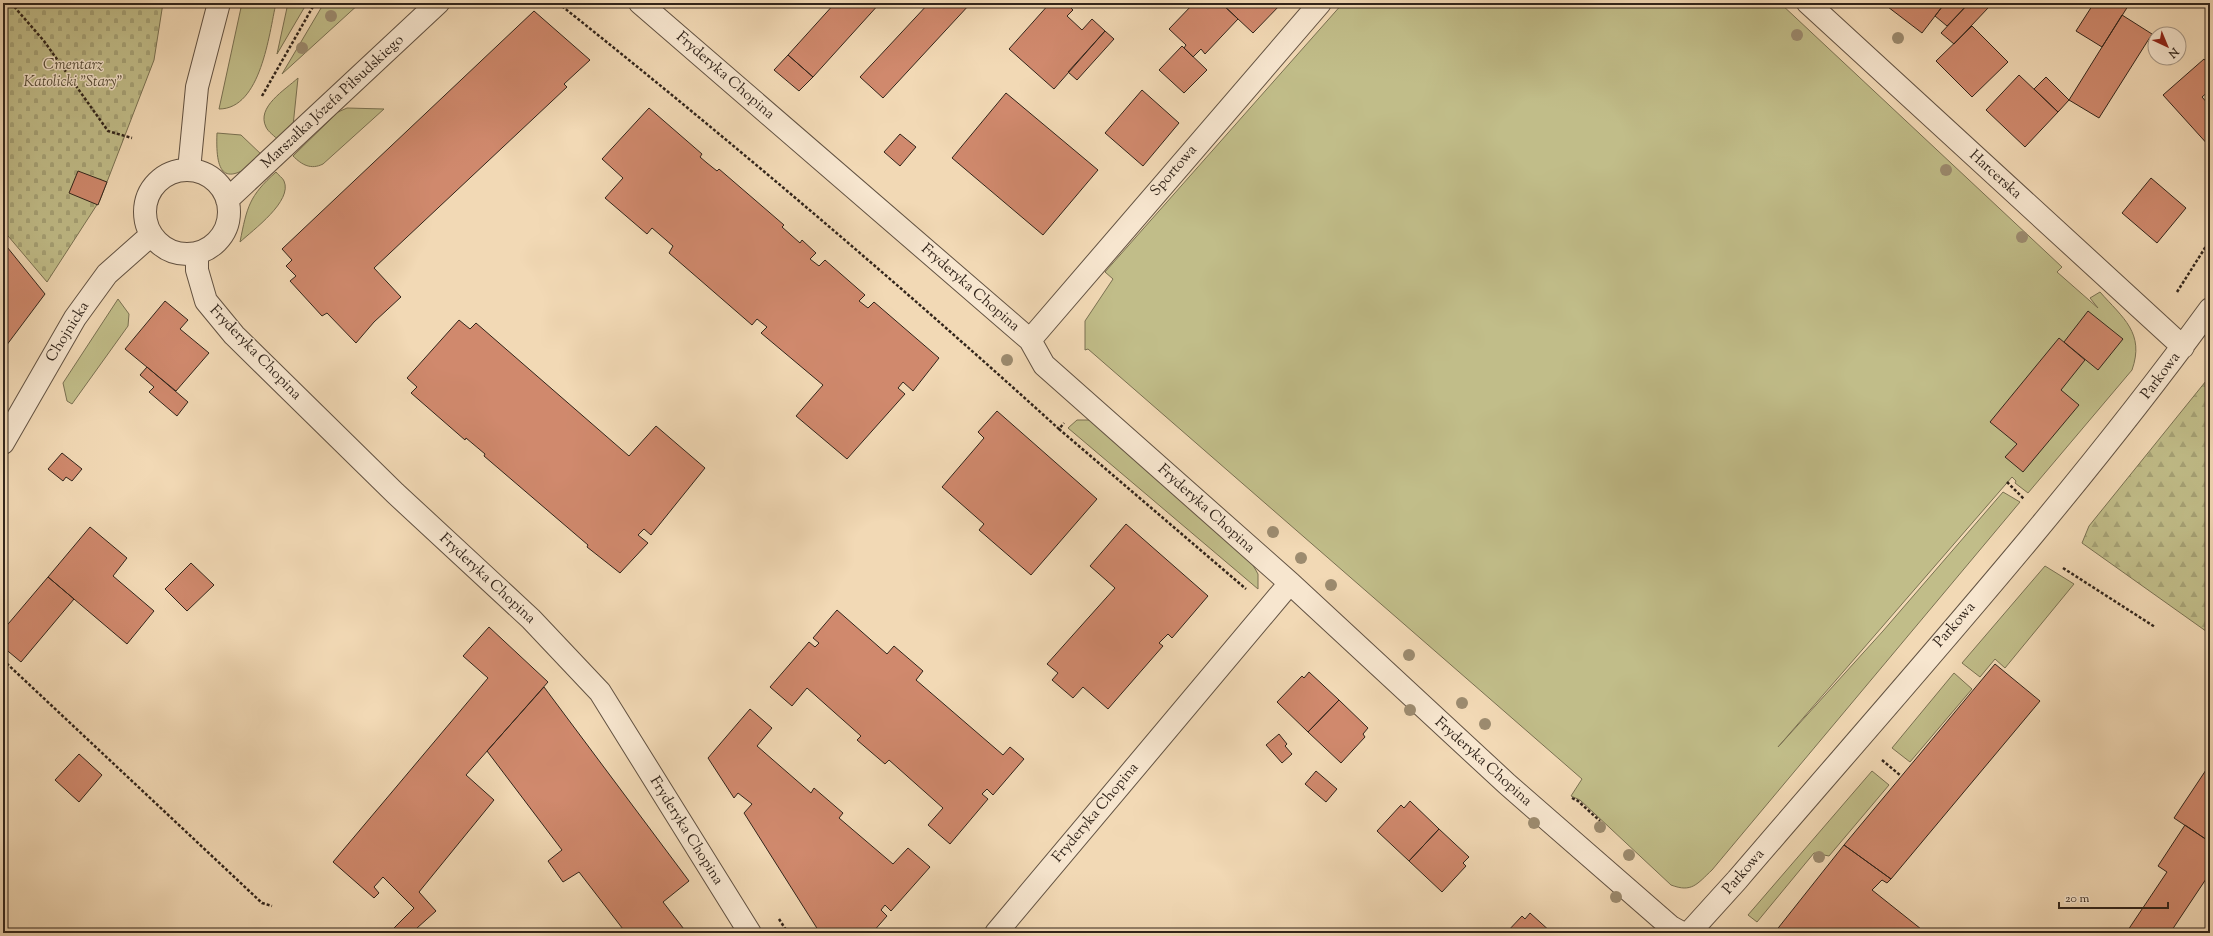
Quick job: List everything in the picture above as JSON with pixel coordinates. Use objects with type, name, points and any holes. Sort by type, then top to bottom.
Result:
[{"type":"street","points":[[189,170],[197,87],[219,3]]},
{"type":"street","name":"Marszałka Józefa Piłsudskiego","points":[[228,200],[438,3]]},
{"type":"street","name":"Fryderyka Chopina","points":[[640,3],[1030,340],[1044,366],[1290,583],[1513,790],[1671,927],[1682,933]]},
{"type":"street","name":"Sportowa","points":[[1030,340],[1320,3]]},
{"type":"street","name":"Harcerska","points":[[1808,3],[2183,347]]},
{"type":"street","points":[[189,170],[202,173],[213,179],[221,188],[228,200],[229,214],[227,227],[220,239],[209,248],[196,254],[183,254],[171,251],[160,244],[151,235],[146,223],[145,210],[151,191],[164,177],[176,172],[189,170]]},
{"type":"street","name":"Chojnicka","points":[[3,443],[75,318],[106,274],[151,235]]},
{"type":"street","name":"Fryderyka Chopina","points":[[196,254],[197,270],[206,301],[234,335],[395,493],[531,619],[600,692],[750,933]]},
{"type":"street","name":"Parkowa","points":[[1689,933],[1737,880],[2046,519],[2152,388],[2210,310]]},
{"type":"street","name":"Fryderyka Chopina","points":[[996,933],[1290,583]]},
{"type":"path","points":[[12,3],[44,40],[108,131],[132,138]]},
{"type":"path","points":[[262,96],[315,3]]},
{"type":"path","points":[[558,3],[758,166],[917,301],[1060,429],[1244,587]]},
{"type":"path","points":[[2177,292],[2210,240]]},
{"type":"path","points":[[1060,429],[1063,425]]},
{"type":"path","points":[[2007,482],[2023,498]]},
{"type":"path","points":[[2063,568],[2155,627]]},
{"type":"path","points":[[3,660],[262,903],[272,906]]},
{"type":"path","points":[[1877,756],[1901,776]]},
{"type":"green space","name":"Cmentarz Katolicki \"Stary\"","points":[[3,3],[163,3],[154,60],[100,200],[47,282],[3,230]]},
{"type":"green space","points":[[242,3],[276,3],[266,50],[261,68],[254,84],[245,97],[233,106],[219,109]]},
{"type":"green space","points":[[288,3],[307,3],[277,54]]},
{"type":"green space","points":[[324,3],[360,3],[282,74]]},
{"type":"green space","points":[[1343,3],[1780,3],[2062,267],[2057,272],[2098,308],[2090,298],[2100,292],[2124,318],[2134,336],[2136,346],[2132,370],[2028,493],[2015,483],[2016,481],[2012,477],[1778,747],[1883,631],[2003,492],[2020,502],[1712,870],[1694,886],[1684,888],[1671,885],[1580,800],[1571,796],[1582,779],[1088,349],[1085,350],[1085,321],[1113,279],[1105,272]]},
{"type":"green space","points":[[298,78],[293,126],[279,141],[268,131],[266,127],[264,120],[265,113],[273,100]]},
{"type":"green space","points":[[347,108],[384,109],[323,164],[315,167],[307,166],[293,156],[338,112]]},
{"type":"green space","points":[[217,133],[241,135],[263,156],[251,166],[240,172],[232,174],[226,173],[221,168],[218,160]]},
{"type":"green space","points":[[276,172],[284,181],[285,189],[283,197],[262,223],[240,242],[250,203],[260,188]]},
{"type":"green space","points":[[118,299],[129,314],[128,326],[72,404],[67,401],[63,383]]},
{"type":"green space","points":[[2210,376],[2210,634],[2082,543],[2089,526]]},
{"type":"green space","points":[[1077,420],[1096,420],[1250,560],[1258,574],[1258,589],[1068,428]]},
{"type":"green space","points":[[2045,566],[2074,584],[2005,668],[1995,659],[1980,677],[1962,663]]},
{"type":"green space","points":[[1954,673],[1972,689],[1910,762],[1892,748]]},
{"type":"green space","points":[[1872,771],[1889,785],[1829,856],[1814,853],[1757,922],[1748,915]]},
{"type":"building","points":[[835,3],[880,3],[813,77],[788,55]]},
{"type":"building","points":[[929,3],[970,4],[883,98],[860,77]]},
{"type":"building","points":[[1050,3],[1066,3],[1073,10],[1067,16],[1082,30],[1092,19],[1105,31],[1054,89],[1009,49]]},
{"type":"building","points":[[1194,3],[1221,3],[1238,19],[1205,54],[1201,49],[1193,57],[1184,48],[1186,45],[1169,29]]},
{"type":"building","points":[[1221,3],[1282,3],[1253,33]]},
{"type":"building","points":[[1890,3],[1945,3],[1922,33],[1888,7]]},
{"type":"building","points":[[1945,3],[1969,3],[1947,26],[1935,16]]},
{"type":"building","points":[[1969,3],[1982,3],[1988,8],[1954,44],[1941,33]]},
{"type":"building","points":[[2094,3],[2130,3],[2102,47],[2076,31]]},
{"type":"building","points":[[534,11],[590,60],[564,84],[567,87],[374,268],[401,297],[374,322],[356,343],[327,313],[322,316],[290,281],[296,276],[286,266],[292,260],[282,249]]},
{"type":"building","points":[[2122,15],[2147,31],[2147,42],[2099,118],[2069,100]]},
{"type":"building","points":[[1972,26],[2008,62],[1972,97],[1936,61]]},
{"type":"building","points":[[1105,31],[1114,39],[1077,80],[1068,72]]},
{"type":"building","points":[[1182,46],[1207,70],[1184,93],[1159,70]]},
{"type":"building","points":[[788,55],[813,77],[799,91],[774,70]]},
{"type":"building","points":[[2204,59],[2210,66],[2210,90],[2202,97],[2210,106],[2210,147],[2163,95]]},
{"type":"building","points":[[2019,75],[2058,112],[2025,147],[1986,110]]},
{"type":"building","points":[[2046,77],[2069,100],[2058,112],[2034,89]]},
{"type":"building","points":[[1142,90],[1179,123],[1143,166],[1105,133]]},
{"type":"building","points":[[1006,93],[1098,170],[1043,235],[952,158]]},
{"type":"building","points":[[649,108],[702,154],[700,157],[717,171],[719,169],[784,225],[782,227],[800,243],[802,240],[816,253],[810,259],[819,266],[825,260],[865,295],[859,301],[868,308],[874,302],[939,358],[913,391],[903,382],[898,388],[905,394],[847,459],[796,416],[823,385],[761,333],[767,327],[757,319],[752,325],[669,253],[673,246],[652,228],[647,234],[605,198],[623,178],[602,159]]},
{"type":"building","points":[[900,134],[916,147],[900,166],[884,152]]},
{"type":"building","points":[[78,171],[107,182],[98,205],[69,193]]},
{"type":"building","points":[[2151,178],[2186,208],[2157,243],[2122,213]]},
{"type":"building","points":[[3,242],[45,294],[3,350]]},
{"type":"building","points":[[165,301],[188,320],[180,329],[209,353],[176,391],[125,349]]},
{"type":"building","points":[[2088,311],[2123,339],[2098,370],[2064,342]]},
{"type":"building","points":[[459,320],[470,329],[476,323],[629,456],[656,426],[705,468],[651,535],[644,529],[638,535],[648,543],[620,573],[587,547],[588,545],[484,456],[485,454],[466,438],[465,440],[411,393],[417,387],[407,378]]},
{"type":"building","points":[[2059,338],[2085,360],[2061,390],[2079,405],[2023,472],[2005,457],[2017,444],[1990,422]]},
{"type":"building","points":[[147,367],[188,402],[177,416],[149,392],[154,387],[140,375]]},
{"type":"building","points":[[997,411],[1097,499],[1031,575],[979,530],[984,524],[942,487],[984,438],[978,432]]},
{"type":"building","points":[[62,453],[82,469],[72,481],[66,477],[63,481],[48,469]]},
{"type":"building","points":[[1126,524],[1208,596],[1172,638],[1168,634],[1159,643],[1163,646],[1108,709],[1083,687],[1073,698],[1052,680],[1058,673],[1047,664],[1115,588],[1090,566]]},
{"type":"building","points":[[90,527],[127,558],[113,576],[154,611],[127,644],[48,577]]},
{"type":"building","points":[[191,563],[214,585],[187,611],[165,589]]},
{"type":"building","points":[[48,577],[74,599],[21,662],[3,647],[3,630]]},
{"type":"building","points":[[837,610],[887,654],[894,646],[923,671],[916,680],[1003,755],[1010,747],[1024,759],[993,795],[987,789],[982,794],[988,799],[950,844],[928,825],[943,808],[889,760],[885,764],[857,740],[861,736],[807,688],[792,706],[770,687],[809,642],[815,647],[819,643],[813,638]]},
{"type":"building","points":[[489,627],[548,682],[466,775],[494,800],[419,892],[436,911],[417,928],[422,933],[389,933],[414,908],[383,877],[374,887],[379,893],[374,898],[333,862],[488,678],[463,656]]},
{"type":"building","points":[[1995,664],[2040,701],[1891,879],[1844,845]]},
{"type":"building","points":[[1309,672],[1339,700],[1308,732],[1277,702],[1302,676],[1304,678]]},
{"type":"building","points":[[544,687],[689,881],[663,902],[687,933],[626,933],[579,872],[563,882],[548,861],[562,850],[487,751]]},
{"type":"building","points":[[1339,700],[1368,728],[1363,734],[1365,737],[1341,763],[1308,732]]},
{"type":"building","points":[[750,709],[772,728],[757,746],[811,793],[814,788],[843,813],[839,818],[893,864],[908,848],[930,867],[891,911],[885,905],[881,910],[887,916],[872,933],[820,933],[744,813],[752,804],[738,793],[734,798],[708,758]]},
{"type":"building","points":[[1279,734],[1287,744],[1285,746],[1292,754],[1282,763],[1266,745]]},
{"type":"building","points":[[79,754],[102,775],[79,802],[55,780]]},
{"type":"building","points":[[2210,764],[2210,842],[2174,818]]},
{"type":"building","points":[[1316,771],[1337,789],[1326,802],[1305,784]]},
{"type":"building","points":[[1410,801],[1439,829],[1409,861],[1377,831],[1401,805],[1404,808]]},
{"type":"building","points":[[2185,825],[2210,842],[2210,873],[2170,933],[2126,933],[2167,872],[2158,866]]},
{"type":"building","points":[[1439,829],[1469,857],[1463,863],[1466,866],[1442,892],[1409,861]]},
{"type":"building","points":[[1844,845],[1891,879],[1887,883],[1882,880],[1872,890],[1926,933],[1775,932]]},
{"type":"building","points":[[1530,913],[1552,933],[1506,933],[1522,916],[1525,919]]}]
